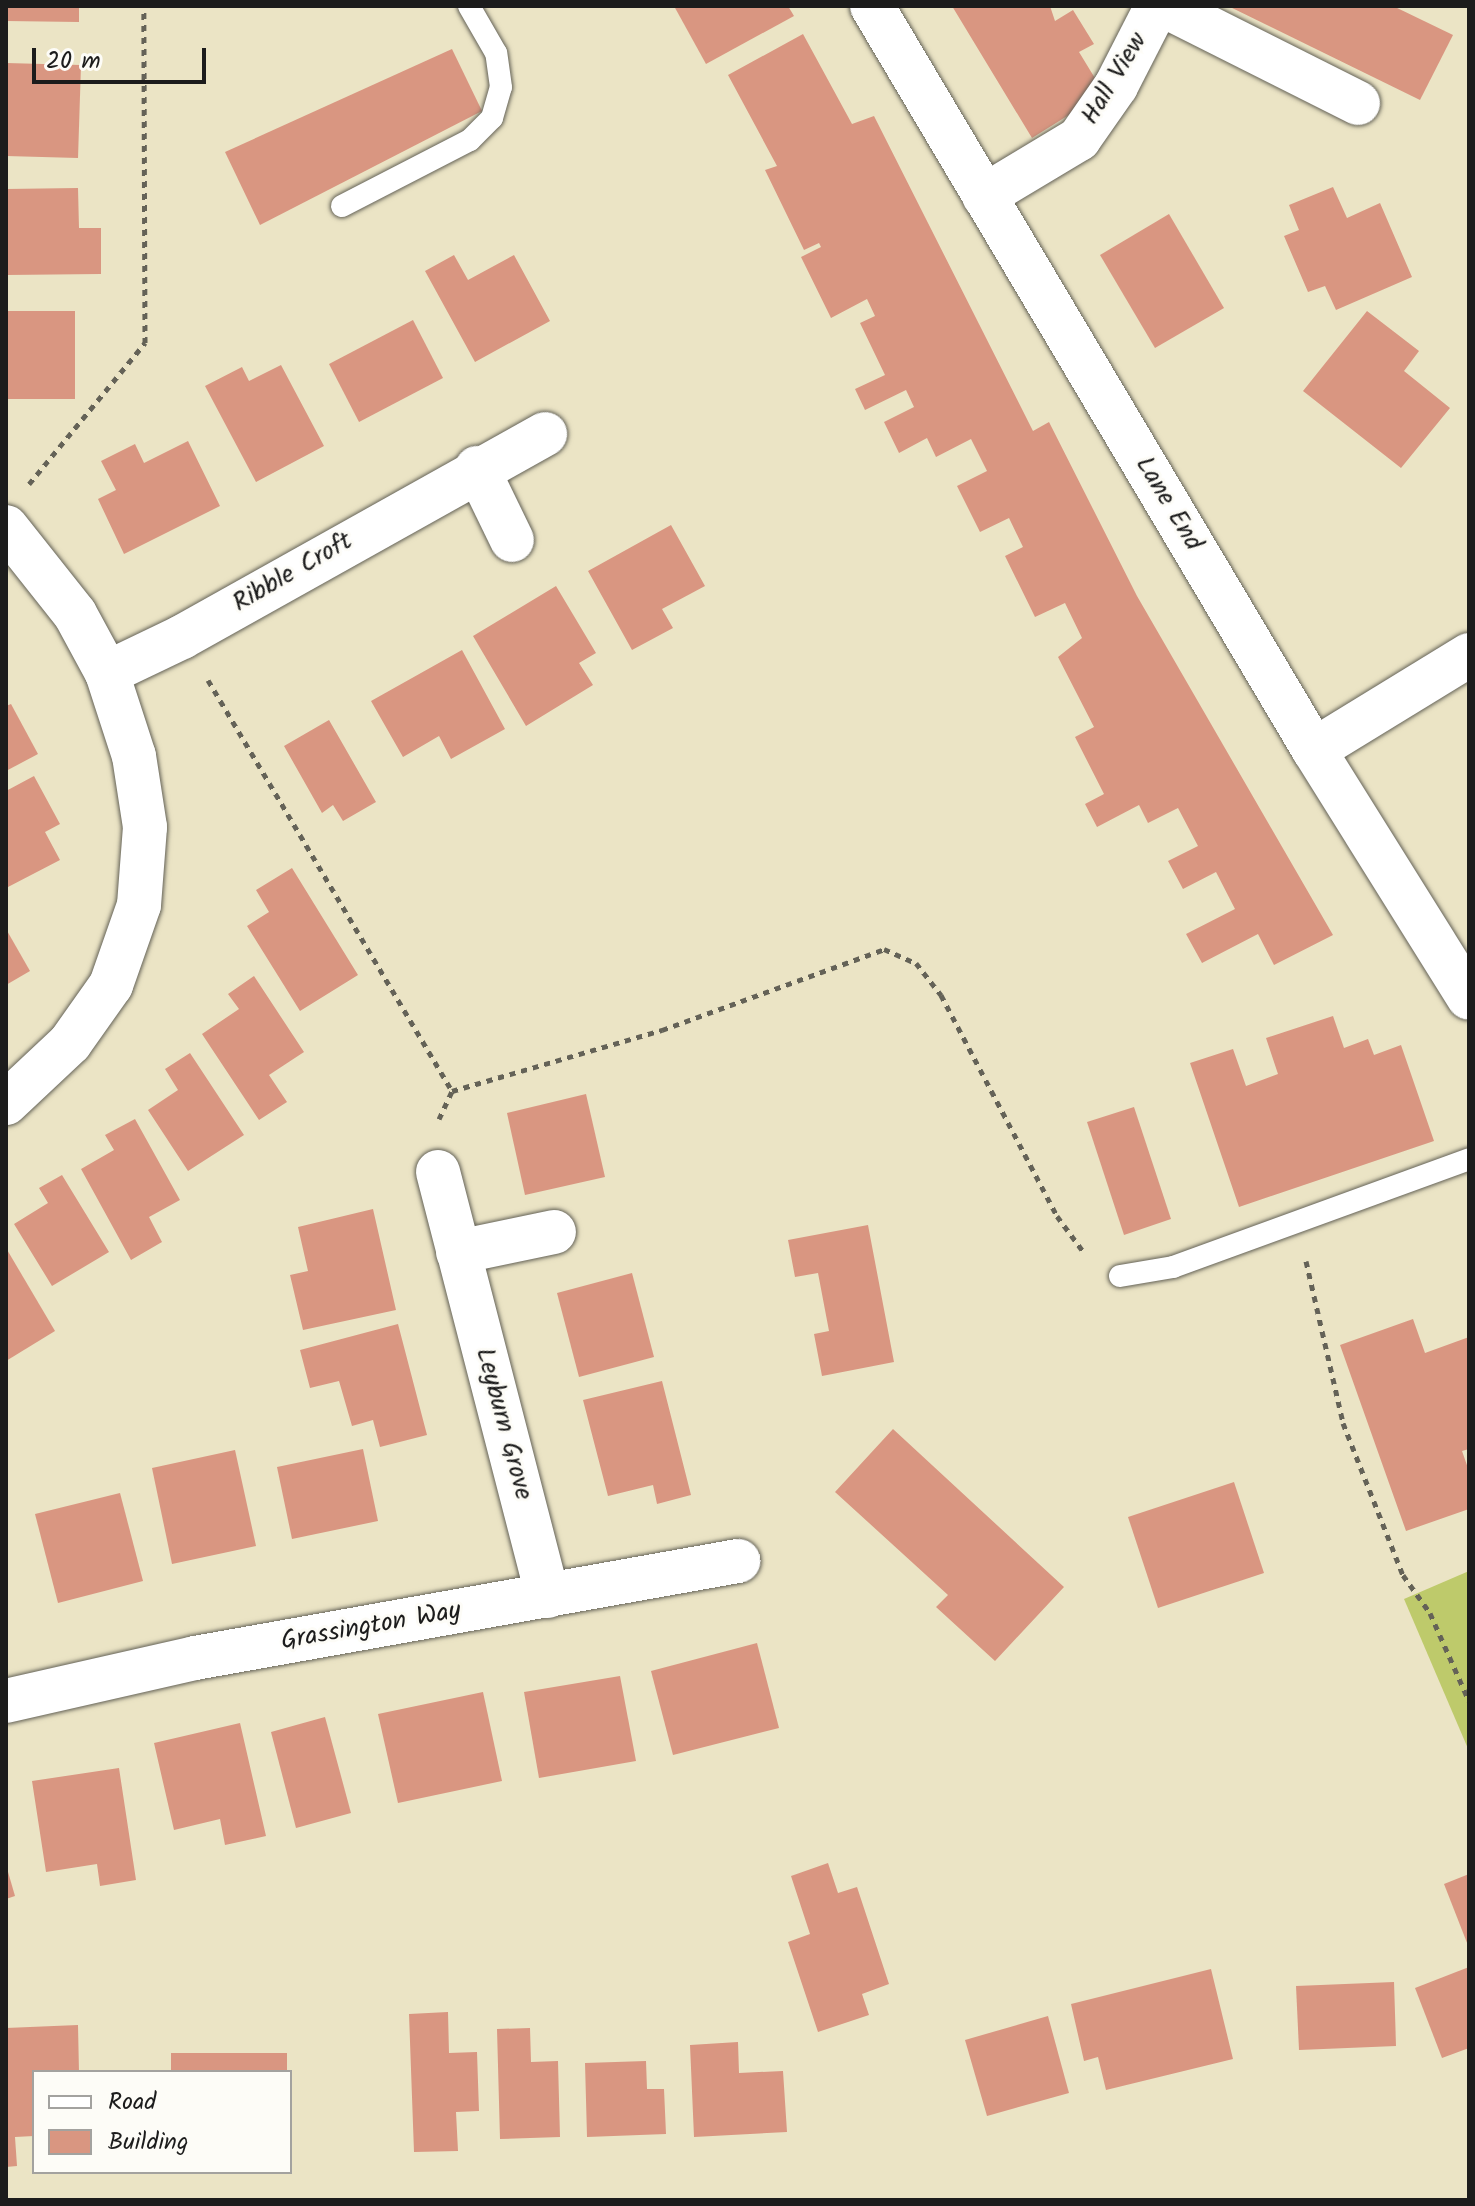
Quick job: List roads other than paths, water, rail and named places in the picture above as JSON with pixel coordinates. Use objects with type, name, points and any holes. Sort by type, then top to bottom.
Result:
[{"type":"street","name":"Lane End","points":[[872,6],[1314,750],[1469,998]]},
{"type":"street","name":"Hall View","points":[[984,196],[1079,139],[1116,86],[1157,6]]},
{"type":"street","name":"Hall View","points":[[1165,6],[1358,103]]},
{"type":"street","name":"Ribble Croft","points":[[107,673],[182,637],[477,468],[545,434]]},
{"type":"street","points":[[477,468],[512,540]]},
{"type":"street","points":[[6,527],[75,614],[107,673],[134,756],[145,827],[139,905],[111,985],[70,1043],[6,1103]]},
{"type":"street","points":[[1314,750],[1469,655]]},
{"type":"street","name":"Leyburn Grove","points":[[438,1172],[548,1596]]},
{"type":"street","points":[[458,1252],[554,1232]]},
{"type":"street","name":"Grassington Way","points":[[6,1701],[195,1658],[738,1561]]},
{"type":"lane","points":[[342,206],[470,140],[492,118],[501,87],[496,53],[469,6]]},
{"type":"lane","points":[[1120,1276],[1173,1267],[1278,1226],[1469,1159]]}]
